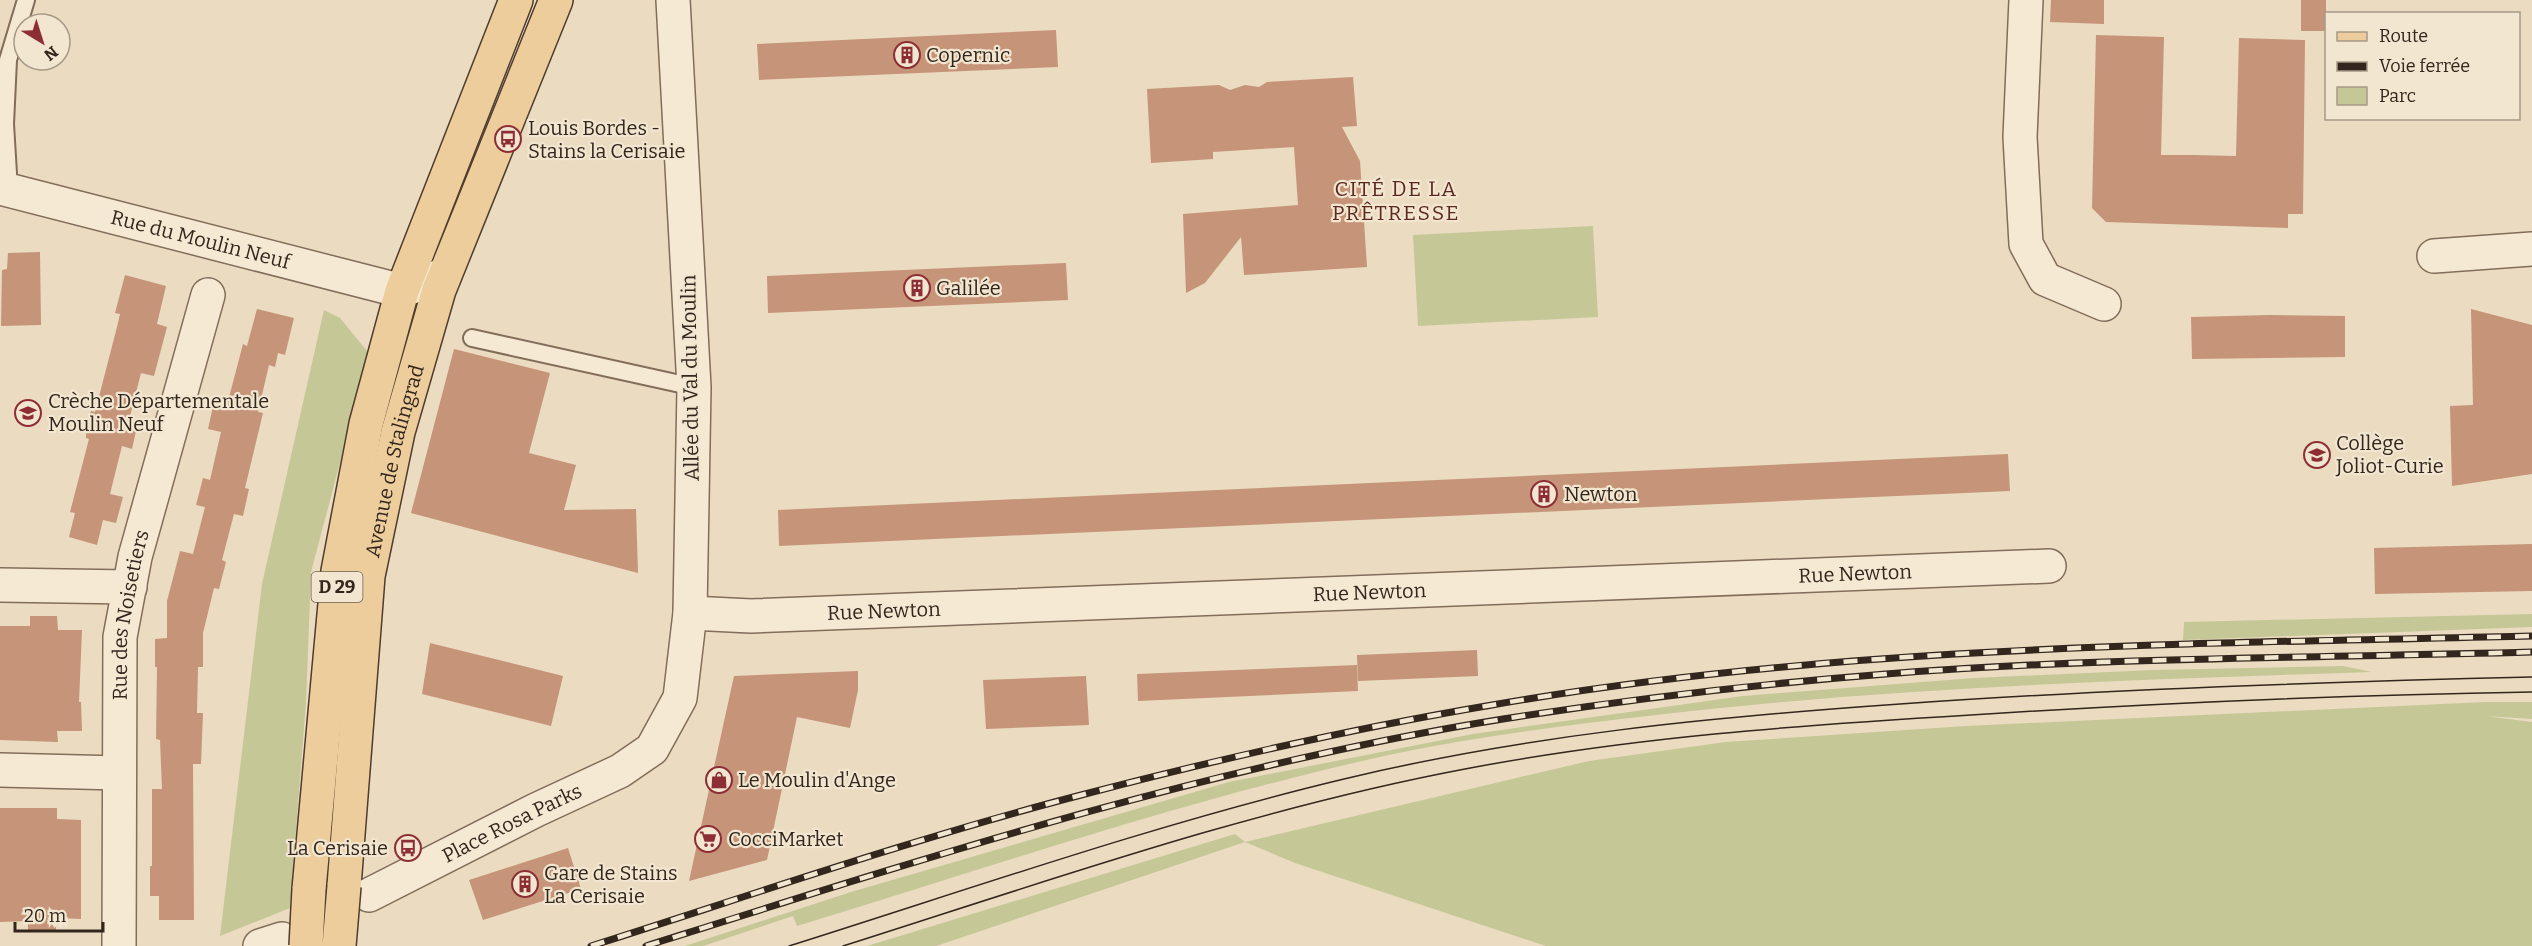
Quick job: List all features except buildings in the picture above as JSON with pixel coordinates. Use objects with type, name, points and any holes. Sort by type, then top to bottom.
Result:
[{"type":"main road","name":"Avenue de Stalingrad","points":[[283,944],[309,889],[338,571],[366,424],[402,291],[516,0]]},
{"type":"main road","name":"Avenue de Stalingrad","points":[[339,946],[356,891],[368,576],[399,432],[446,274],[556,0]]},
{"type":"street","name":"Allée du Val du Moulin","points":[[652,749],[680,698],[690,613],[694,387],[673,0]]},
{"type":"street","points":[[2026,0],[2020,137],[2026,243],[2045,279],[2104,304]]},
{"type":"street","name":"Rue du Moulin Neuf","points":[[4,189],[402,291]]},
{"type":"street","points":[[2434,256],[2532,249]]},
{"type":"street","points":[[402,291],[446,274]]},
{"type":"street","name":"Rue des Noisetiers","points":[[119,946],[120,638],[135,557],[208,295]]},
{"type":"street","name":"Rue Newton","points":[[690,613],[751,616],[2049,566]]},
{"type":"street","points":[[0,585],[130,587]]},
{"type":"street","name":"Place Rosa Parks","points":[[356,891],[620,771],[652,749]]},
{"type":"street","points":[[0,770],[119,773]]},
{"type":"lane","points":[[4,189],[8,60],[26,0]]},
{"type":"lane","points":[[472,338],[694,387]]},
{"type":"green space","points":[[1593,226],[1598,317],[1418,326],[1413,235]]},
{"type":"green space","points":[[324,310],[340,318],[371,356],[359,391],[311,572],[306,702],[290,908],[220,936],[262,584]]},
{"type":"green space","points":[[2532,614],[2532,627],[2183,640],[2184,622]]},
{"type":"green space","points":[[2343,666],[2372,672],[1924,691],[1745,705],[1458,742],[1393,754],[1242,791],[1093,834],[797,926],[793,916],[703,946],[685,946],[851,892],[1229,782],[1473,734],[1743,696],[1974,678],[2153,670]]},
{"type":"green space","points":[[2485,702],[2532,702],[2532,719],[2485,716],[2532,722],[2532,946],[1546,946],[1295,863],[1245,842],[1589,761],[1726,742],[1966,726]]},
{"type":"green space","points":[[1235,834],[1245,842],[936,946],[867,946]]},
{"type":"tram line","points":[[789,946],[1134,836],[1204,816],[1344,779],[1412,764],[1551,739],[1760,715],[2058,694],[2532,677]]},
{"type":"tram line","points":[[843,946],[1151,848],[1307,804],[1465,769],[1591,748],[1781,728],[1908,719],[2252,700],[2532,692]]},
{"type":"railway","points":[[591,946],[899,847],[1085,794],[1287,745],[1492,705],[1621,685],[1751,670],[1881,659],[2141,646],[2532,636]]},
{"type":"railway","points":[[646,946],[964,847],[1177,788],[1285,762],[1503,719],[1742,687],[1967,668],[2128,661],[2532,652]]},
{"type":"place","name":"Copernic","points":[[907,55]]},
{"type":"place","name":"Louis Bordes - Stains la Cerisaie","points":[[508,139]]},
{"type":"place","name":"Galilée","points":[[917,288]]},
{"type":"place","name":"Crèche Départementale Moulin Neuf","points":[[28,413]]},
{"type":"place","name":"Collège Joliot-Curie","points":[[2317,455]]},
{"type":"place","name":"Newton","points":[[1544,494]]},
{"type":"place","name":"Le Moulin d'Ange","points":[[719,780]]},
{"type":"place","name":"CocciMarket","points":[[708,839]]},
{"type":"place","name":"La Cerisaie","points":[[408,848]]},
{"type":"place","name":"Gare de Stains La Cerisaie","points":[[525,884]]},
{"type":"district","name":"CITÉ DE LA PRÊTRESSE","points":[[1396,201]]}]
